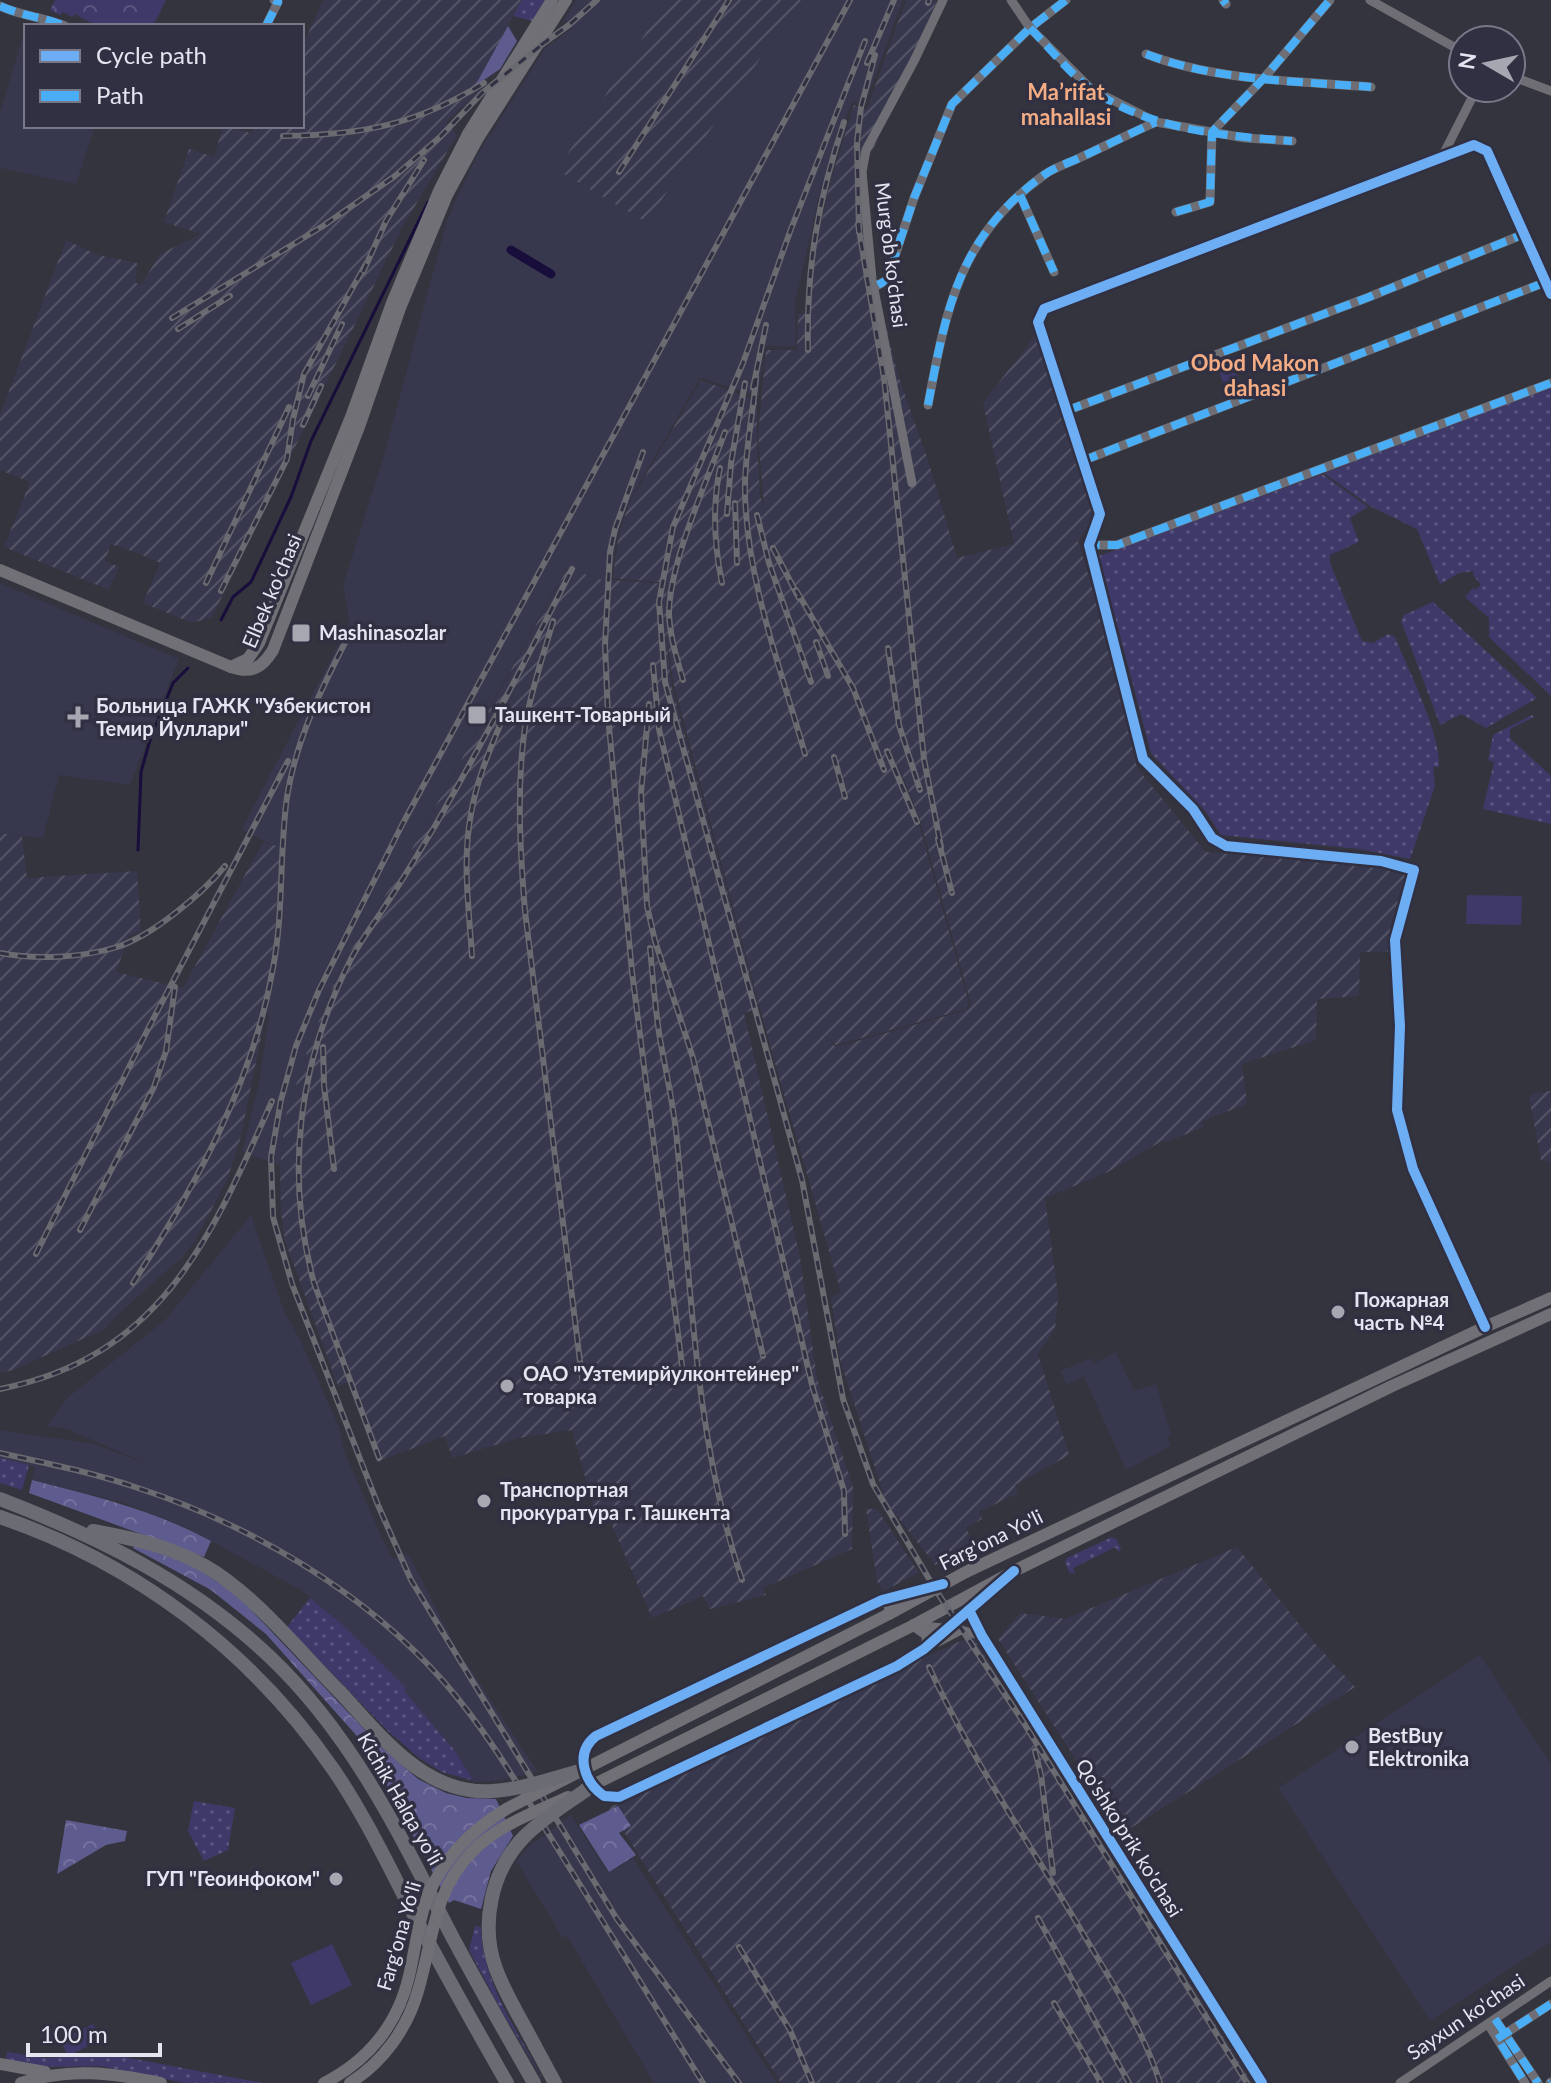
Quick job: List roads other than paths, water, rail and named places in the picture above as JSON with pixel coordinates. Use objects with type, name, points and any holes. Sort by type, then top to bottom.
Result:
[{"type":"highway","name":"Kichik Halqa yo'li","points":[[0,1499],[70,1527],[139,1561],[215,1612],[272,1659],[319,1711],[374,1786],[450,1933],[534,2083]]},
{"type":"highway","name":"Kichik Halqa yo'li","points":[[0,1517],[66,1542],[136,1581],[227,1647],[285,1705],[342,1781],[507,2083]]},
{"type":"highway","points":[[70,1527],[138,1539],[190,1558],[218,1574],[260,1611],[388,1744],[434,1779],[457,1788],[498,1791],[583,1770]]},
{"type":"highway","points":[[555,2083],[495,1966],[490,1932],[493,1893],[508,1857],[522,1839],[593,1785]]},
{"type":"main road","name":"Elbek ko'chasi","points":[[231,667],[244,662],[257,648],[439,191],[468,134],[552,0]]},
{"type":"main road","name":"Elbek ko'chasi","points":[[231,667],[241,671],[254,670],[273,650],[360,424],[400,308],[447,195],[478,138],[566,0]]},
{"type":"main road","points":[[0,570],[231,667]]},
{"type":"main road","name":"Farg'ona Yo'li","points":[[324,2083],[367,2054],[394,2017],[406,1988],[427,1899],[453,1853],[492,1818],[943,1584],[1551,1298]]},
{"type":"main road","name":"Farg'ona Yo'li","points":[[350,2083],[385,2053],[405,2022],[419,1989],[437,1908],[464,1860],[496,1832],[914,1625],[1014,1571],[1392,1386],[1551,1314]]},
{"type":"main road","points":[[882,1600],[891,1605],[889,1614]]},
{"type":"main road","points":[[914,1625],[927,1634],[924,1649]]},
{"type":"main road","points":[[0,2064],[22,2070],[60,2074],[104,2073],[161,2083]]},
{"type":"main road","points":[[21,2083],[60,2074]]},
{"type":"street","points":[[267,24],[278,2],[274,0]]},
{"type":"street","name":"Murg’ob ko’chasi","points":[[912,483],[872,279],[862,172],[866,150],[943,0]]},
{"type":"street","points":[[1011,0],[1030,28],[1091,89],[1156,122],[1292,141]]},
{"type":"street","points":[[878,285],[887,280],[914,198],[952,104],[1030,28],[1066,0]]},
{"type":"street","points":[[1176,212],[1210,202],[1212,132],[1264,78],[1330,0]]},
{"type":"street","points":[[1370,0],[1447,43]]},
{"type":"street","points":[[0,6],[24,16],[38,15],[60,24]]},
{"type":"street","points":[[1146,54],[1166,62],[1264,78],[1371,87]]},
{"type":"street","points":[[1527,82],[1551,91]]},
{"type":"street","points":[[1443,155],[1469,104]]},
{"type":"street","points":[[928,405],[946,313],[956,285],[984,234],[1045,173],[1156,122]]},
{"type":"street","points":[[1485,1327],[1413,1169],[1397,1110],[1400,1026],[1395,940],[1414,870],[1381,861],[1234,848],[1212,838],[1193,809],[1143,759],[1089,545],[1100,514],[1038,322],[1044,309],[1474,145],[1487,151],[1551,294]]},
{"type":"street","points":[[1020,195],[1054,272]]},
{"type":"street","points":[[1066,411],[1369,297],[1524,234]]},
{"type":"street","points":[[1082,461],[1546,282]]},
{"type":"street","points":[[1089,545],[1117,545],[1551,383]]},
{"type":"street","points":[[924,1649],[1014,1571]]},
{"type":"street","points":[[943,1584],[882,1600],[596,1736],[586,1745],[583,1757],[590,1782],[602,1795],[617,1798],[897,1666],[961,1630]]},
{"type":"street","name":"Qo'shko'prik ko'chasi","points":[[969,1610],[982,1636],[1262,2083]]},
{"type":"street","points":[[914,1625],[961,1630],[982,1636]]},
{"type":"street","name":"Sayxun ko'chasi","points":[[1400,2083],[1551,1981]]},
{"type":"street","points":[[1501,2036],[1551,2004]]},
{"type":"street","points":[[1491,2022],[1538,2083]]},
{"type":"street","points":[[1501,2036],[1525,2083]]},
{"type":"waterway","points":[[221,620],[233,597],[251,582],[291,497],[311,441],[428,202]]},
{"type":"waterway","points":[[511,250],[551,274]]},
{"type":"waterway","points":[[138,850],[141,772],[173,683],[188,668]]},
{"type":"railway","points":[[541,45],[597,0]]},
{"type":"railway","points":[[619,172],[729,0]]},
{"type":"railway","points":[[739,2083],[617,1919],[411,1580],[378,1505],[292,1284],[273,1217],[271,1157],[281,1100],[296,1046],[319,990],[403,823],[850,0]]},
{"type":"railway","points":[[867,63],[894,0]]},
{"type":"railway","points":[[172,318],[323,226],[395,176],[440,137],[482,93],[549,39]]},
{"type":"railway","points":[[865,41],[791,229],[743,363],[673,527],[659,602],[665,682],[802,1180],[843,1399],[873,1484],[935,1589],[1022,1720],[1247,2083]]},
{"type":"railway","points":[[859,232],[857,142],[861,107],[875,55]]},
{"type":"railway","points":[[283,136],[338,133],[388,125],[435,109],[484,83]]},
{"type":"railway","points":[[808,350],[809,291],[816,234],[827,179],[844,122]]},
{"type":"railway","points":[[363,272],[386,221],[424,160]]},
{"type":"railway","points":[[858,224],[884,378],[924,759],[941,847]]},
{"type":"railway","points":[[221,591],[287,459],[304,374],[366,264]]},
{"type":"railway","points":[[178,329],[230,296]]},
{"type":"railway","points":[[308,396],[342,324]]},
{"type":"railway","points":[[753,388],[766,325]]},
{"type":"railway","points":[[756,378],[746,464],[747,526],[767,625],[805,754]]},
{"type":"railway","points":[[727,514],[731,463],[745,383]]},
{"type":"railway","points":[[303,425],[321,386]]},
{"type":"railway","points":[[206,583],[289,407]]},
{"type":"railway","points":[[683,680],[671,631],[671,594],[690,522],[725,432]]},
{"type":"railway","points":[[643,452],[615,529],[610,552],[605,645],[608,716],[632,972],[683,1373]]},
{"type":"railway","points":[[720,468],[715,526],[722,583]]},
{"type":"railway","points":[[735,503],[737,563]]},
{"type":"railway","points":[[757,515],[769,563],[811,682]]},
{"type":"railway","points":[[773,548],[799,598]]},
{"type":"railway","points":[[379,1458],[314,1283],[305,1241],[299,1159],[309,1077],[319,1037],[351,959],[435,826],[572,569]]},
{"type":"railway","points":[[796,590],[853,688],[884,770]]},
{"type":"railway","points":[[553,621],[526,721],[521,768],[520,840],[525,911],[582,1378]]},
{"type":"railway","points":[[133,1283],[200,1171],[252,1052],[264,1011],[276,947],[291,775],[312,713],[350,633]]},
{"type":"railway","points":[[816,642],[828,676]]},
{"type":"railway","points":[[888,648],[899,725],[920,790]]},
{"type":"railway","points":[[653,665],[659,729],[812,1385],[844,1491],[845,1534]]},
{"type":"railway","points":[[649,704],[641,793],[647,906],[655,941],[693,1058],[763,1356]]},
{"type":"railway","points":[[472,956],[467,885],[468,831],[479,780],[500,725]]},
{"type":"railway","points":[[887,751],[917,822]]},
{"type":"railway","points":[[834,757],[845,797]]},
{"type":"railway","points":[[36,1254],[148,1029],[288,761]]},
{"type":"railway","points":[[938,839],[952,893]]},
{"type":"railway","points":[[0,953],[58,957],[89,954],[131,942],[176,913],[225,866]]},
{"type":"railway","points":[[650,948],[658,1028],[676,1128],[704,1418],[726,1527],[742,1580]]},
{"type":"railway","points":[[80,1230],[154,1087],[166,1051],[175,987]]},
{"type":"railway","points":[[323,1047],[324,1085],[334,1169]]},
{"type":"railway","points":[[0,1389],[56,1373],[102,1349],[141,1319],[174,1284],[202,1243],[227,1198],[272,1101]]},
{"type":"railway","points":[[0,1453],[118,1482],[220,1520],[302,1564],[378,1618],[444,1682],[475,1721],[703,2083]]},
{"type":"railway","points":[[929,1667],[985,1772],[1128,2010],[1160,2083]]},
{"type":"railway","points":[[1035,1751],[1041,1775],[1053,1873]]},
{"type":"railway","points":[[1038,1918],[1129,2083]]},
{"type":"railway","points":[[739,1947],[790,2030],[812,2083]]},
{"type":"railway","points":[[1054,2003],[1101,2083]]},
{"type":"place","name":"Mashinasozlar","points":[[301,633]]},
{"type":"place","name":"Ташкент-Товарный","points":[[477,715]]},
{"type":"place","name":"Больница ГАЖК \"Узбекистон Темир Йуллари\"","points":[[78,717]]},
{"type":"place","name":"Пожарная часть №4","points":[[1338,1312]]},
{"type":"place","name":"ОАО \"Узтемирйулконтейнер\" товарка","points":[[507,1386]]},
{"type":"place","name":"Транспортная прокуратура г. Ташкента","points":[[484,1501]]},
{"type":"place","name":"BestBuy Elektronika","points":[[1352,1747]]},
{"type":"place","name":"ГУП \"Геоинфоком\"","points":[[336,1879]]},
{"type":"district","name":"Maʼrifat mahallasi","points":[[1066,104]]},
{"type":"district","name":"Obod Makon dahasi","points":[[1255,376]]}]
